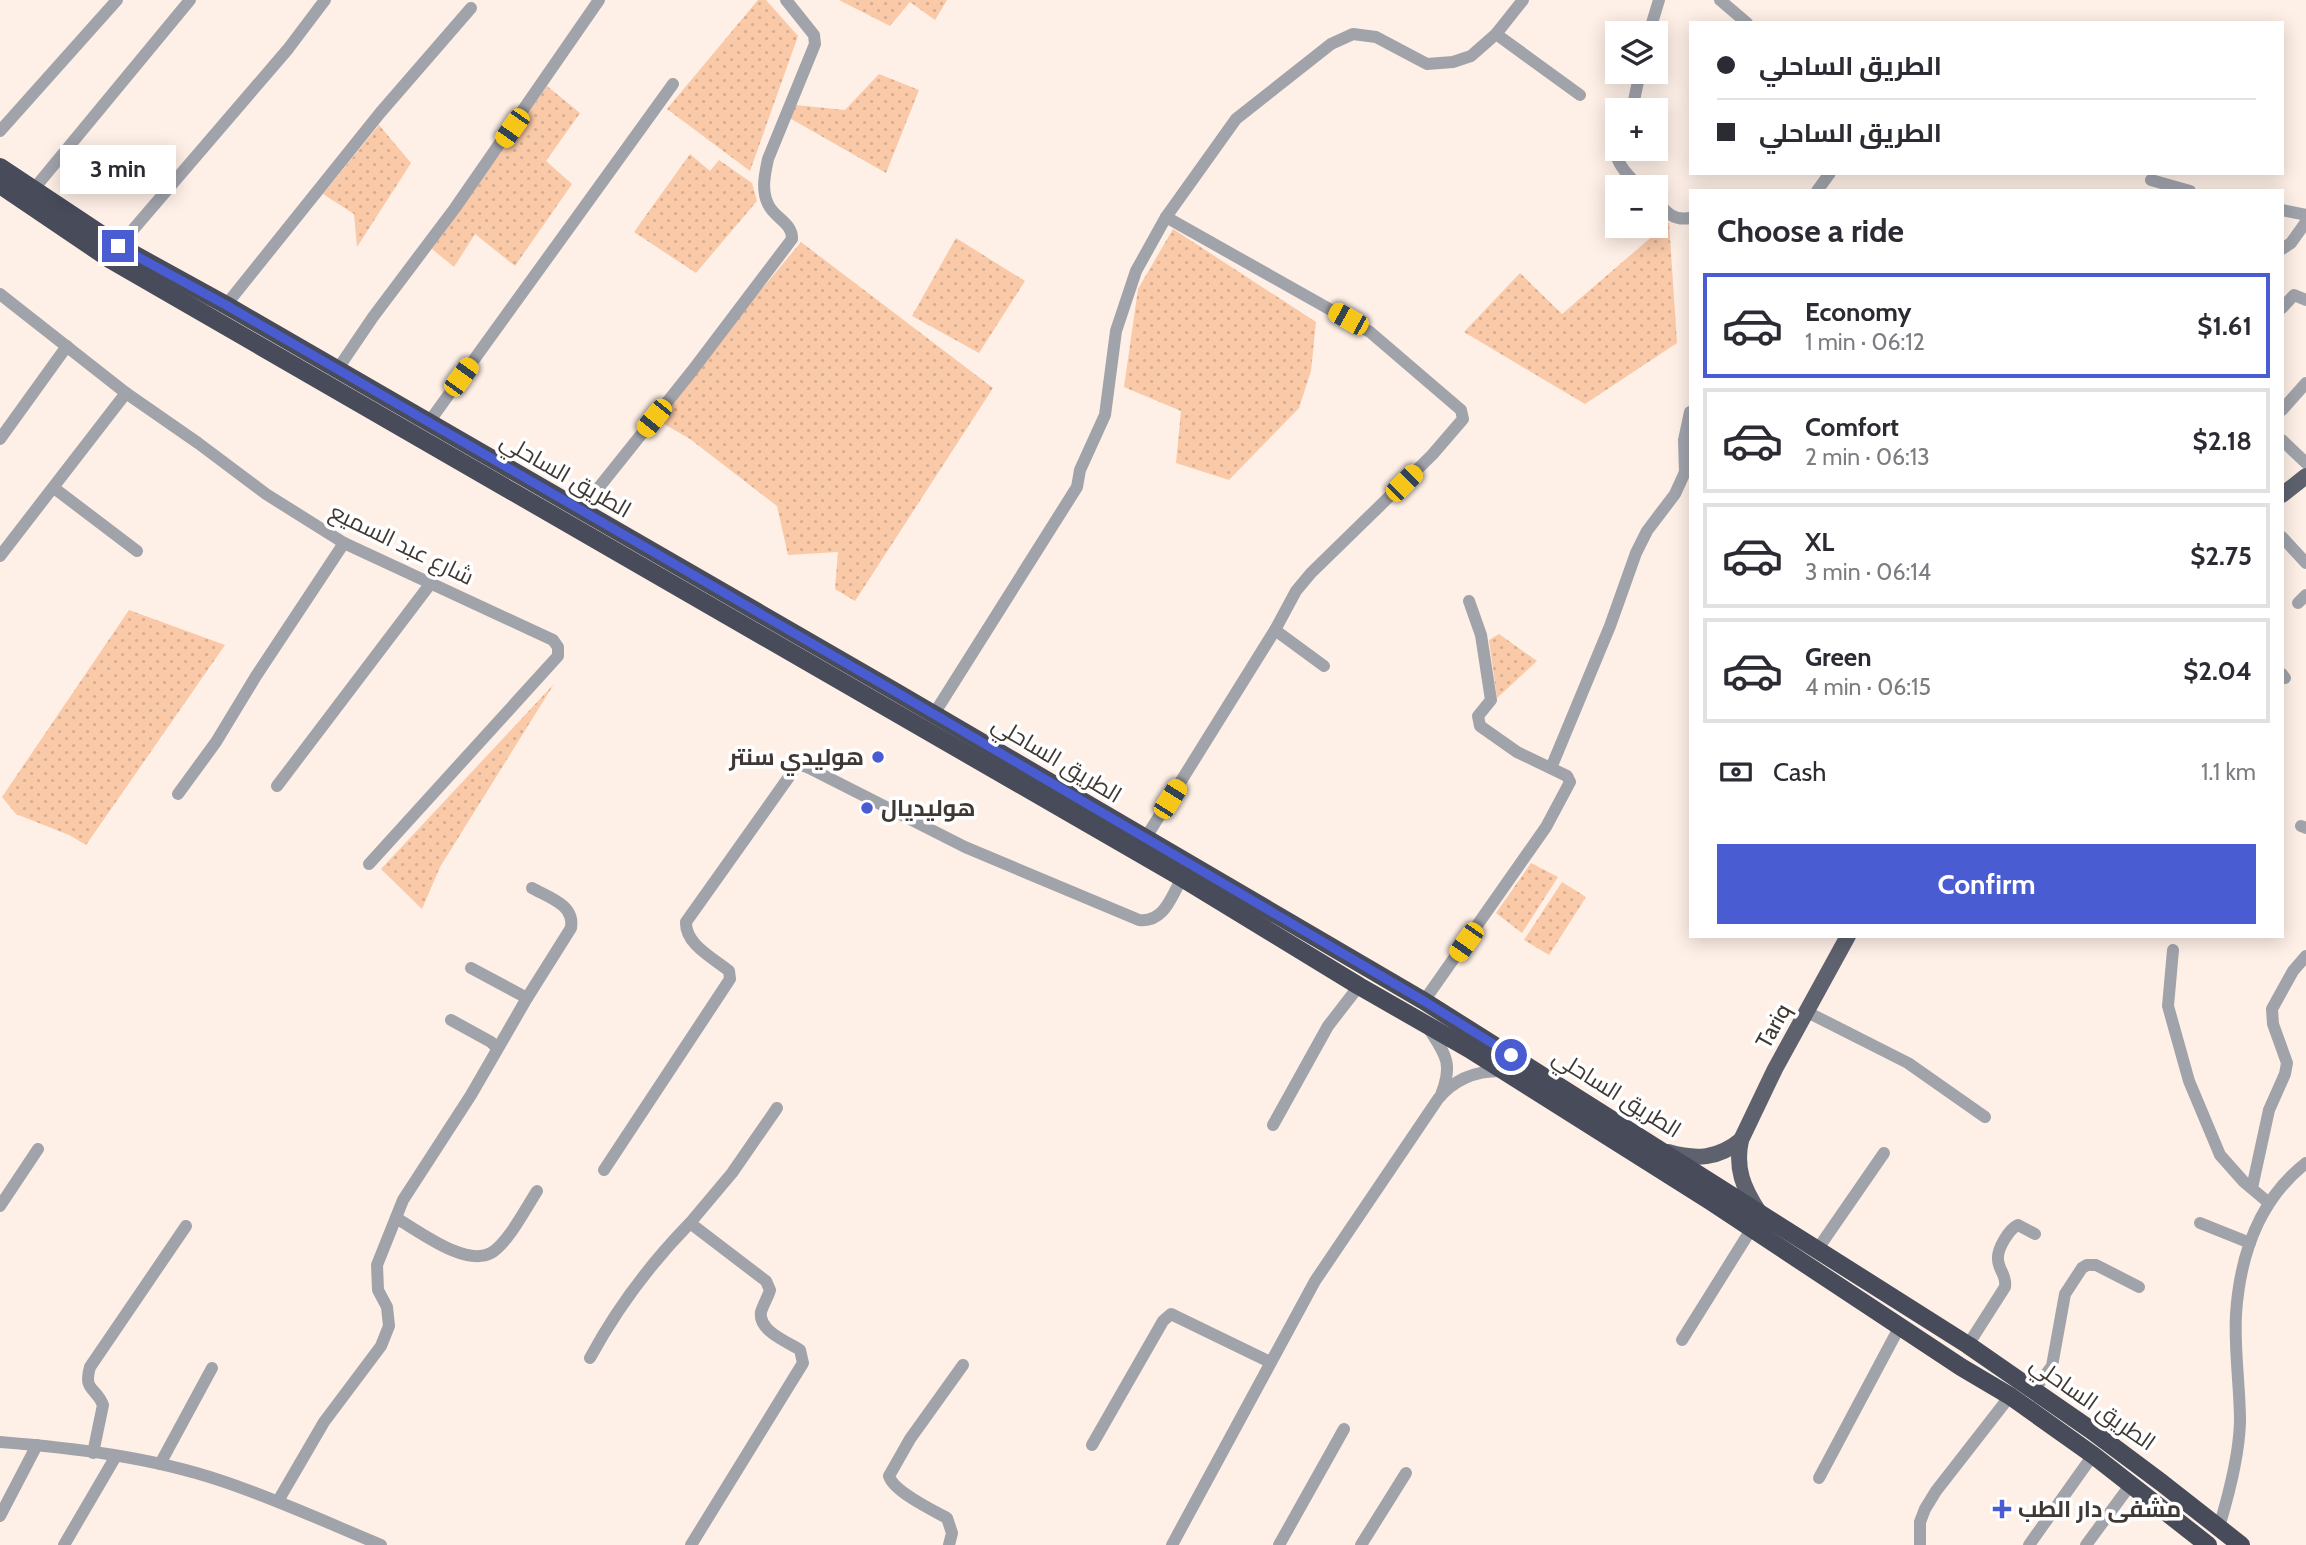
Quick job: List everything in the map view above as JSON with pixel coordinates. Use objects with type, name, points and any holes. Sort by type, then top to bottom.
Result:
[{"type":"highway","name":"الطريق الساحلي","points":[[0,167],[118,246],[429,422],[1424,1001],[1664,1151],[1900,1326],[2010,1396],[2093,1455],[2208,1545]]},
{"type":"highway","name":"الطريق الساحلي","points":[[0,185],[111,260],[1182,878],[1755,1220],[1817,1250],[1968,1345],[2152,1475],[2241,1545]]},
{"type":"main road","points":[[2284,493],[2306,476]]},
{"type":"main road","name":"Tariq","points":[[1741,1140],[1775,1069],[1848,938]]},
{"type":"main road","points":[[1664,1151],[1687,1158],[1710,1157],[1741,1140]]},
{"type":"main road","points":[[1741,1140],[1738,1164],[1740,1176],[1755,1220]]},
{"type":"street","points":[[0,131],[117,0]]},
{"type":"street","points":[[33,190],[190,0]]},
{"type":"street","points":[[118,246],[288,49],[326,0]]},
{"type":"street","points":[[337,370],[462,198],[599,0]]},
{"type":"street","points":[[580,511],[692,371],[792,239],[790,227],[768,204],[764,184],[765,170],[815,44],[814,35],[786,0]]},
{"type":"street","points":[[934,715],[1077,487],[1080,470],[1105,415],[1116,331],[1136,271],[1166,217],[1236,120],[1331,44],[1353,34],[1376,37],[1417,60],[1436,65],[1471,56],[1496,34],[1524,0]]},
{"type":"street","points":[[1653,21],[1659,0]]},
{"type":"street","points":[[1720,0],[1745,21]]},
{"type":"street","points":[[226,305],[380,113],[471,8]]},
{"type":"street","points":[[1496,34],[1580,95]]},
{"type":"street","points":[[429,422],[673,84]]},
{"type":"street","points":[[2151,180],[2183,189]]},
{"type":"street","points":[[2284,210],[2306,215]]},
{"type":"street","points":[[1668,214],[1680,220],[1689,218]]},
{"type":"street","points":[[1145,839],[1275,630],[1296,591],[1311,573],[1432,455],[1463,419],[1461,410],[1370,331],[1166,217]]},
{"type":"street","points":[[2284,248],[2291,243],[2306,222]]},
{"type":"street","name":"شارع عبد السميع","points":[[0,294],[126,393],[265,494],[344,543],[553,640],[558,647],[558,656],[369,864]]},
{"type":"street","points":[[2284,306],[2294,295],[2306,300]]},
{"type":"street","points":[[0,439],[67,346]]},
{"type":"street","points":[[2284,408],[2306,383]]},
{"type":"street","points":[[0,556],[126,393]]},
{"type":"street","points":[[1551,768],[1610,626],[1636,553],[1647,531],[1686,480],[1684,440],[1689,416]]},
{"type":"street","points":[[2284,442],[2306,463]]},
{"type":"street","points":[[54,488],[137,551]]},
{"type":"street","points":[[2284,539],[2306,563]]},
{"type":"street","points":[[178,794],[216,742],[344,543]]},
{"type":"street","points":[[277,786],[431,583]]},
{"type":"street","points":[[1424,1001],[1546,827],[1569,787],[1570,779],[1496,738],[1480,726],[1477,720],[1491,700],[1481,635],[1469,601]]},
{"type":"street","points":[[1275,630],[1324,666]]},
{"type":"street","points":[[604,1170],[730,979],[729,971],[690,940],[685,932],[685,922],[796,767],[807,767],[965,847],[1139,920],[1151,920],[1161,915],[1182,878]]},
{"type":"street","points":[[278,1501],[324,1422],[382,1346],[389,1326],[387,1307],[379,1290],[377,1265],[413,1183],[471,1095],[571,928],[572,918],[566,907],[532,888]]},
{"type":"street","points":[[2173,950],[2168,1006],[2189,1081],[2220,1155],[2269,1202]]},
{"type":"street","points":[[2252,1188],[2269,1110],[2287,1063],[2273,1024],[2272,1009],[2293,971],[2306,956]]},
{"type":"street","points":[[471,968],[527,998]]},
{"type":"street","points":[[1273,1125],[1328,1026],[1359,986]]},
{"type":"street","points":[[1807,1012],[1908,1063],[1985,1116]]},
{"type":"street","points":[[451,1020],[497,1048]]},
{"type":"street","points":[[1172,1545],[1315,1281],[1441,1096],[1448,1060],[1427,1026]]},
{"type":"street","points":[[1441,1096],[1468,1076],[1504,1071]]},
{"type":"street","points":[[590,1358],[603,1333],[648,1268],[732,1173],[777,1108]]},
{"type":"street","points":[[0,1206],[38,1149]]},
{"type":"street","points":[[1817,1250],[1884,1153]]},
{"type":"street","points":[[2219,1527],[2231,1482],[2239,1425],[2236,1317],[2244,1263],[2250,1242],[2269,1202],[2278,1188],[2306,1163]]},
{"type":"street","points":[[396,1218],[457,1254],[490,1254],[504,1241],[537,1191]]},
{"type":"street","points":[[1682,1340],[1755,1220]]},
{"type":"street","points":[[690,1223],[766,1281],[770,1290],[761,1314],[763,1324],[800,1350],[803,1357],[803,1363],[691,1545]]},
{"type":"street","points":[[2200,1223],[2250,1242]]},
{"type":"street","points":[[1968,1345],[2005,1287],[2006,1280],[1997,1263],[2011,1229],[2018,1225],[2035,1234]]},
{"type":"street","points":[[93,1453],[103,1405],[90,1388],[87,1379],[90,1367],[186,1226]]},
{"type":"street","points":[[2034,1391],[2052,1366],[2065,1294],[2082,1268],[2096,1265],[2138,1287]]},
{"type":"street","points":[[1092,1445],[1163,1321],[1171,1314],[1270,1362]]},
{"type":"street","points":[[1819,1478],[1900,1326]]},
{"type":"street","points":[[949,1545],[952,1533],[947,1518],[910,1497],[890,1481],[889,1476],[910,1439],[963,1365]]},
{"type":"street","points":[[160,1464],[212,1368]]},
{"type":"street","points":[[1920,1545],[1920,1521],[1925,1509],[2010,1396]]},
{"type":"street","points":[[1279,1545],[1344,1429]]},
{"type":"street","points":[[0,1442],[160,1464],[219,1480],[278,1501],[381,1545]]},
{"type":"street","points":[[0,1516],[37,1445]]},
{"type":"street","points":[[2029,1545],[2093,1455]]},
{"type":"street","points":[[64,1545],[116,1456]]},
{"type":"street","points":[[1361,1545],[1406,1473]]},
{"type":"street","points":[[2086,1545],[2131,1484]]},
{"type":"shaded area","points":[[758,0],[766,0],[798,36],[750,171],[667,109]]},
{"type":"shaded area","points":[[839,0],[947,0],[935,20],[910,2],[890,26]]},
{"type":"shaded area","points":[[879,74],[919,90],[886,173],[786,116],[796,105],[845,110]]},
{"type":"shaded area","points":[[547,86],[580,113],[546,161],[572,184],[515,266],[475,234],[454,267],[432,249]]},
{"type":"shaded area","points":[[379,125],[411,163],[357,247],[354,214],[323,194]]},
{"type":"shaded area","points":[[690,154],[710,171],[719,160],[752,183],[757,201],[696,273],[634,232]]},
{"type":"shaded area","points":[[1668,223],[1677,343],[1585,404],[1464,332],[1520,273],[1562,314],[1650,238],[1668,238]]},
{"type":"shaded area","points":[[1173,229],[1316,322],[1311,371],[1299,408],[1229,480],[1176,463],[1181,411],[1124,387],[1138,289]]},
{"type":"shaded area","points":[[956,238],[1025,281],[979,353],[912,316]]},
{"type":"shaded area","points":[[801,242],[993,388],[855,601],[835,589],[838,552],[788,555],[777,506],[690,439],[654,418]]},
{"type":"shaded area","points":[[129,610],[225,645],[86,845],[69,835],[16,814],[2,797]]},
{"type":"shaded area","points":[[1499,634],[1537,661],[1497,698],[1489,640]]},
{"type":"shaded area","points":[[554,684],[440,867],[422,909],[381,869]]},
{"type":"shaded area","points":[[1531,863],[1558,877],[1522,933],[1496,913]]},
{"type":"shaded area","points":[[1562,882],[1586,897],[1549,955],[1524,940]]},
{"type":"place","name":"هوليدي سنتر","points":[[878,757]]},
{"type":"place","name":"هوليديال","points":[[867,808]]},
{"type":"place","name":"مشفى دار الطب","points":[[2002,1509]]},
{"type":"route","points":[[118,246],[226,305],[896,692],[1424,1001],[1511,1055]]}]
